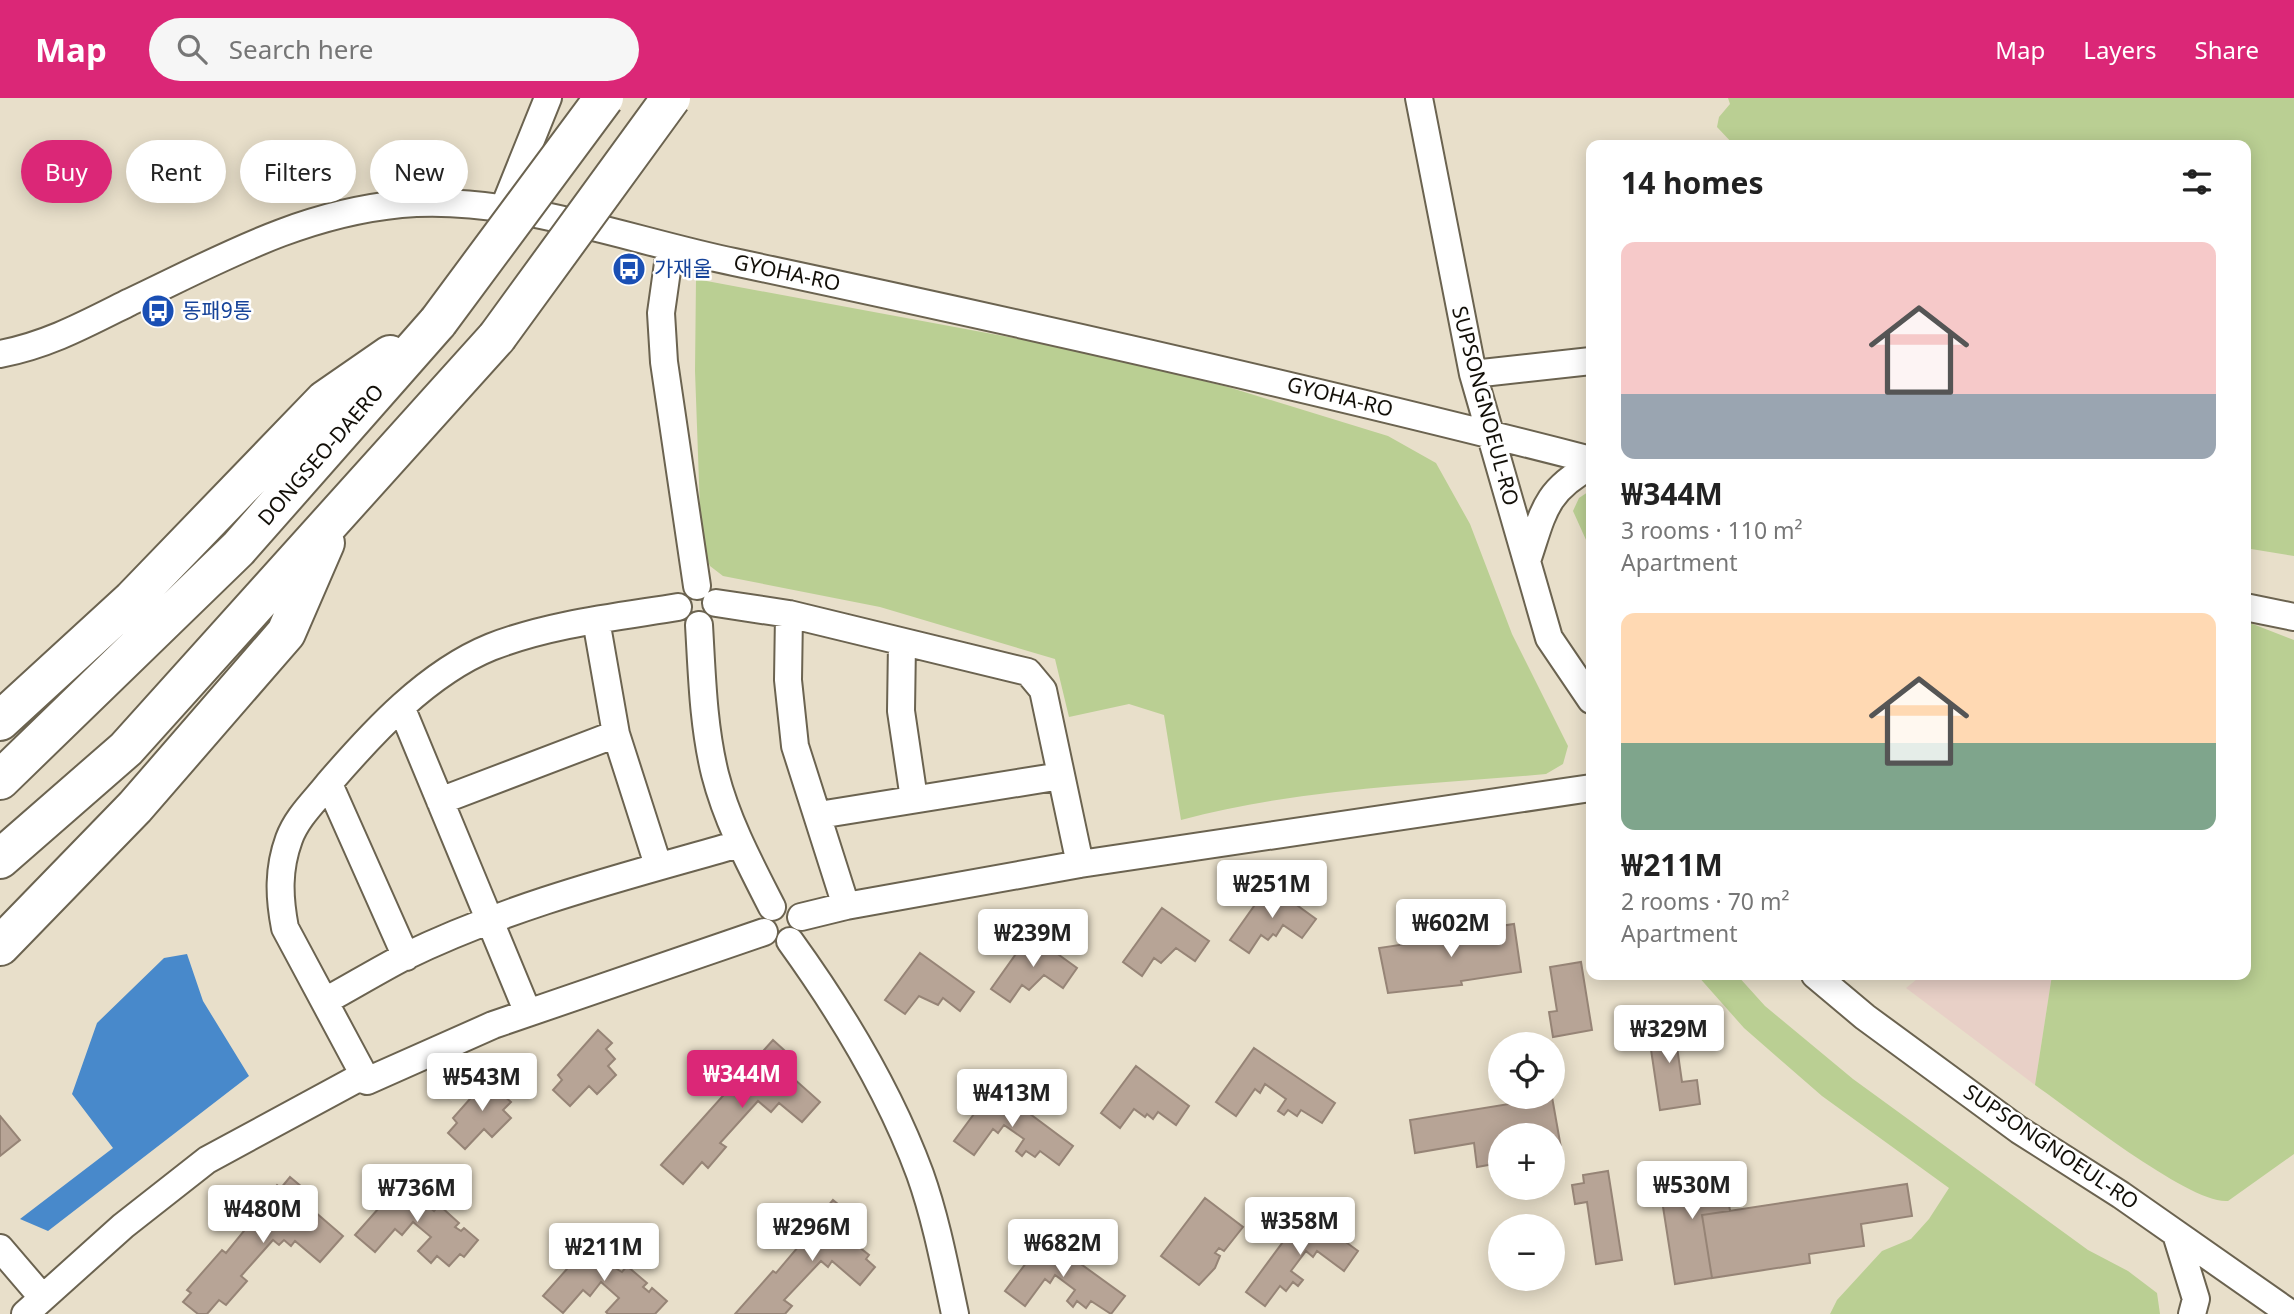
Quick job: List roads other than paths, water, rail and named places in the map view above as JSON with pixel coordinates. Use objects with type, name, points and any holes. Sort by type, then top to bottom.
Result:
[{"type":"highway","name":"DONGSEO-DAERO","points":[[0,780],[238,549],[438,322],[604,98]]},
{"type":"highway","points":[[0,859],[126,749],[497,337],[671,98]]},
{"type":"highway","points":[[9,711],[131,600],[325,400],[438,322]]},
{"type":"highway","points":[[0,946],[135,807],[286,633],[338,513]]},
{"type":"street","points":[[504,206],[548,98]]},
{"type":"street","name":"SUPSONGNOEUL-RO","points":[[1419,98],[1473,374],[1549,638],[1586,693]]},
{"type":"street","name":"GYOHA-RO","points":[[0,354],[32,348],[74,332],[238,250],[304,223],[403,204],[504,206],[670,248],[1190,360],[1586,459]]},
{"type":"street","points":[[670,248],[662,313],[664,362],[696,586]]},
{"type":"street","points":[[1473,374],[1586,362]]},
{"type":"street","points":[[1527,561],[1546,502],[1570,477],[1586,469]]},
{"type":"street","points":[[696,586],[709,589],[716,603],[713,618],[699,625],[683,619],[678,607],[681,594],[696,586]]},
{"type":"street","points":[[716,603],[789,614],[1028,672],[1043,690],[1080,864]]},
{"type":"street","points":[[678,607],[531,634],[489,648],[453,667],[402,709],[306,808],[289,837],[280,868],[280,900],[285,928],[367,1081],[528,1013],[768,919],[788,905],[801,918],[801,930],[790,942]]},
{"type":"street","points":[[2251,608],[2294,617]]},
{"type":"street","points":[[789,614],[788,680],[795,746],[846,906]]},
{"type":"street","points":[[596,620],[616,734],[658,865]]},
{"type":"street","points":[[699,625],[705,720],[716,776],[768,919],[773,941],[790,942]]},
{"type":"street","points":[[902,643],[901,711],[915,799]]},
{"type":"street","points":[[402,709],[528,1013]]},
{"type":"street","points":[[440,801],[616,734]]},
{"type":"street","points":[[819,815],[1061,776]]},
{"type":"street","points":[[329,784],[406,957]]},
{"type":"street","points":[[801,918],[846,906],[1080,864],[1586,789]]},
{"type":"street","points":[[325,1001],[406,957],[491,922],[658,865],[739,844]]},
{"type":"street","points":[[790,942],[862,1049],[884,1093],[920,1175],[955,1314]]},
{"type":"street","name":"SUPSONGNOEUL-RO","points":[[1821,980],[1865,1017],[2020,1130],[2291,1314]]},
{"type":"street","points":[[0,1248],[33,1305],[123,1226],[207,1160],[364,1075]]},
{"type":"street","points":[[2176,1234],[2196,1299],[2192,1314]]},
{"type":"water","points":[[187,954],[203,1001],[249,1076],[48,1231],[20,1219],[113,1148],[72,1094],[97,1023],[164,958]]},
{"type":"place","name":"가재울","points":[[629,269]]},
{"type":"place","name":"동패9통","points":[[158,311]]}]
